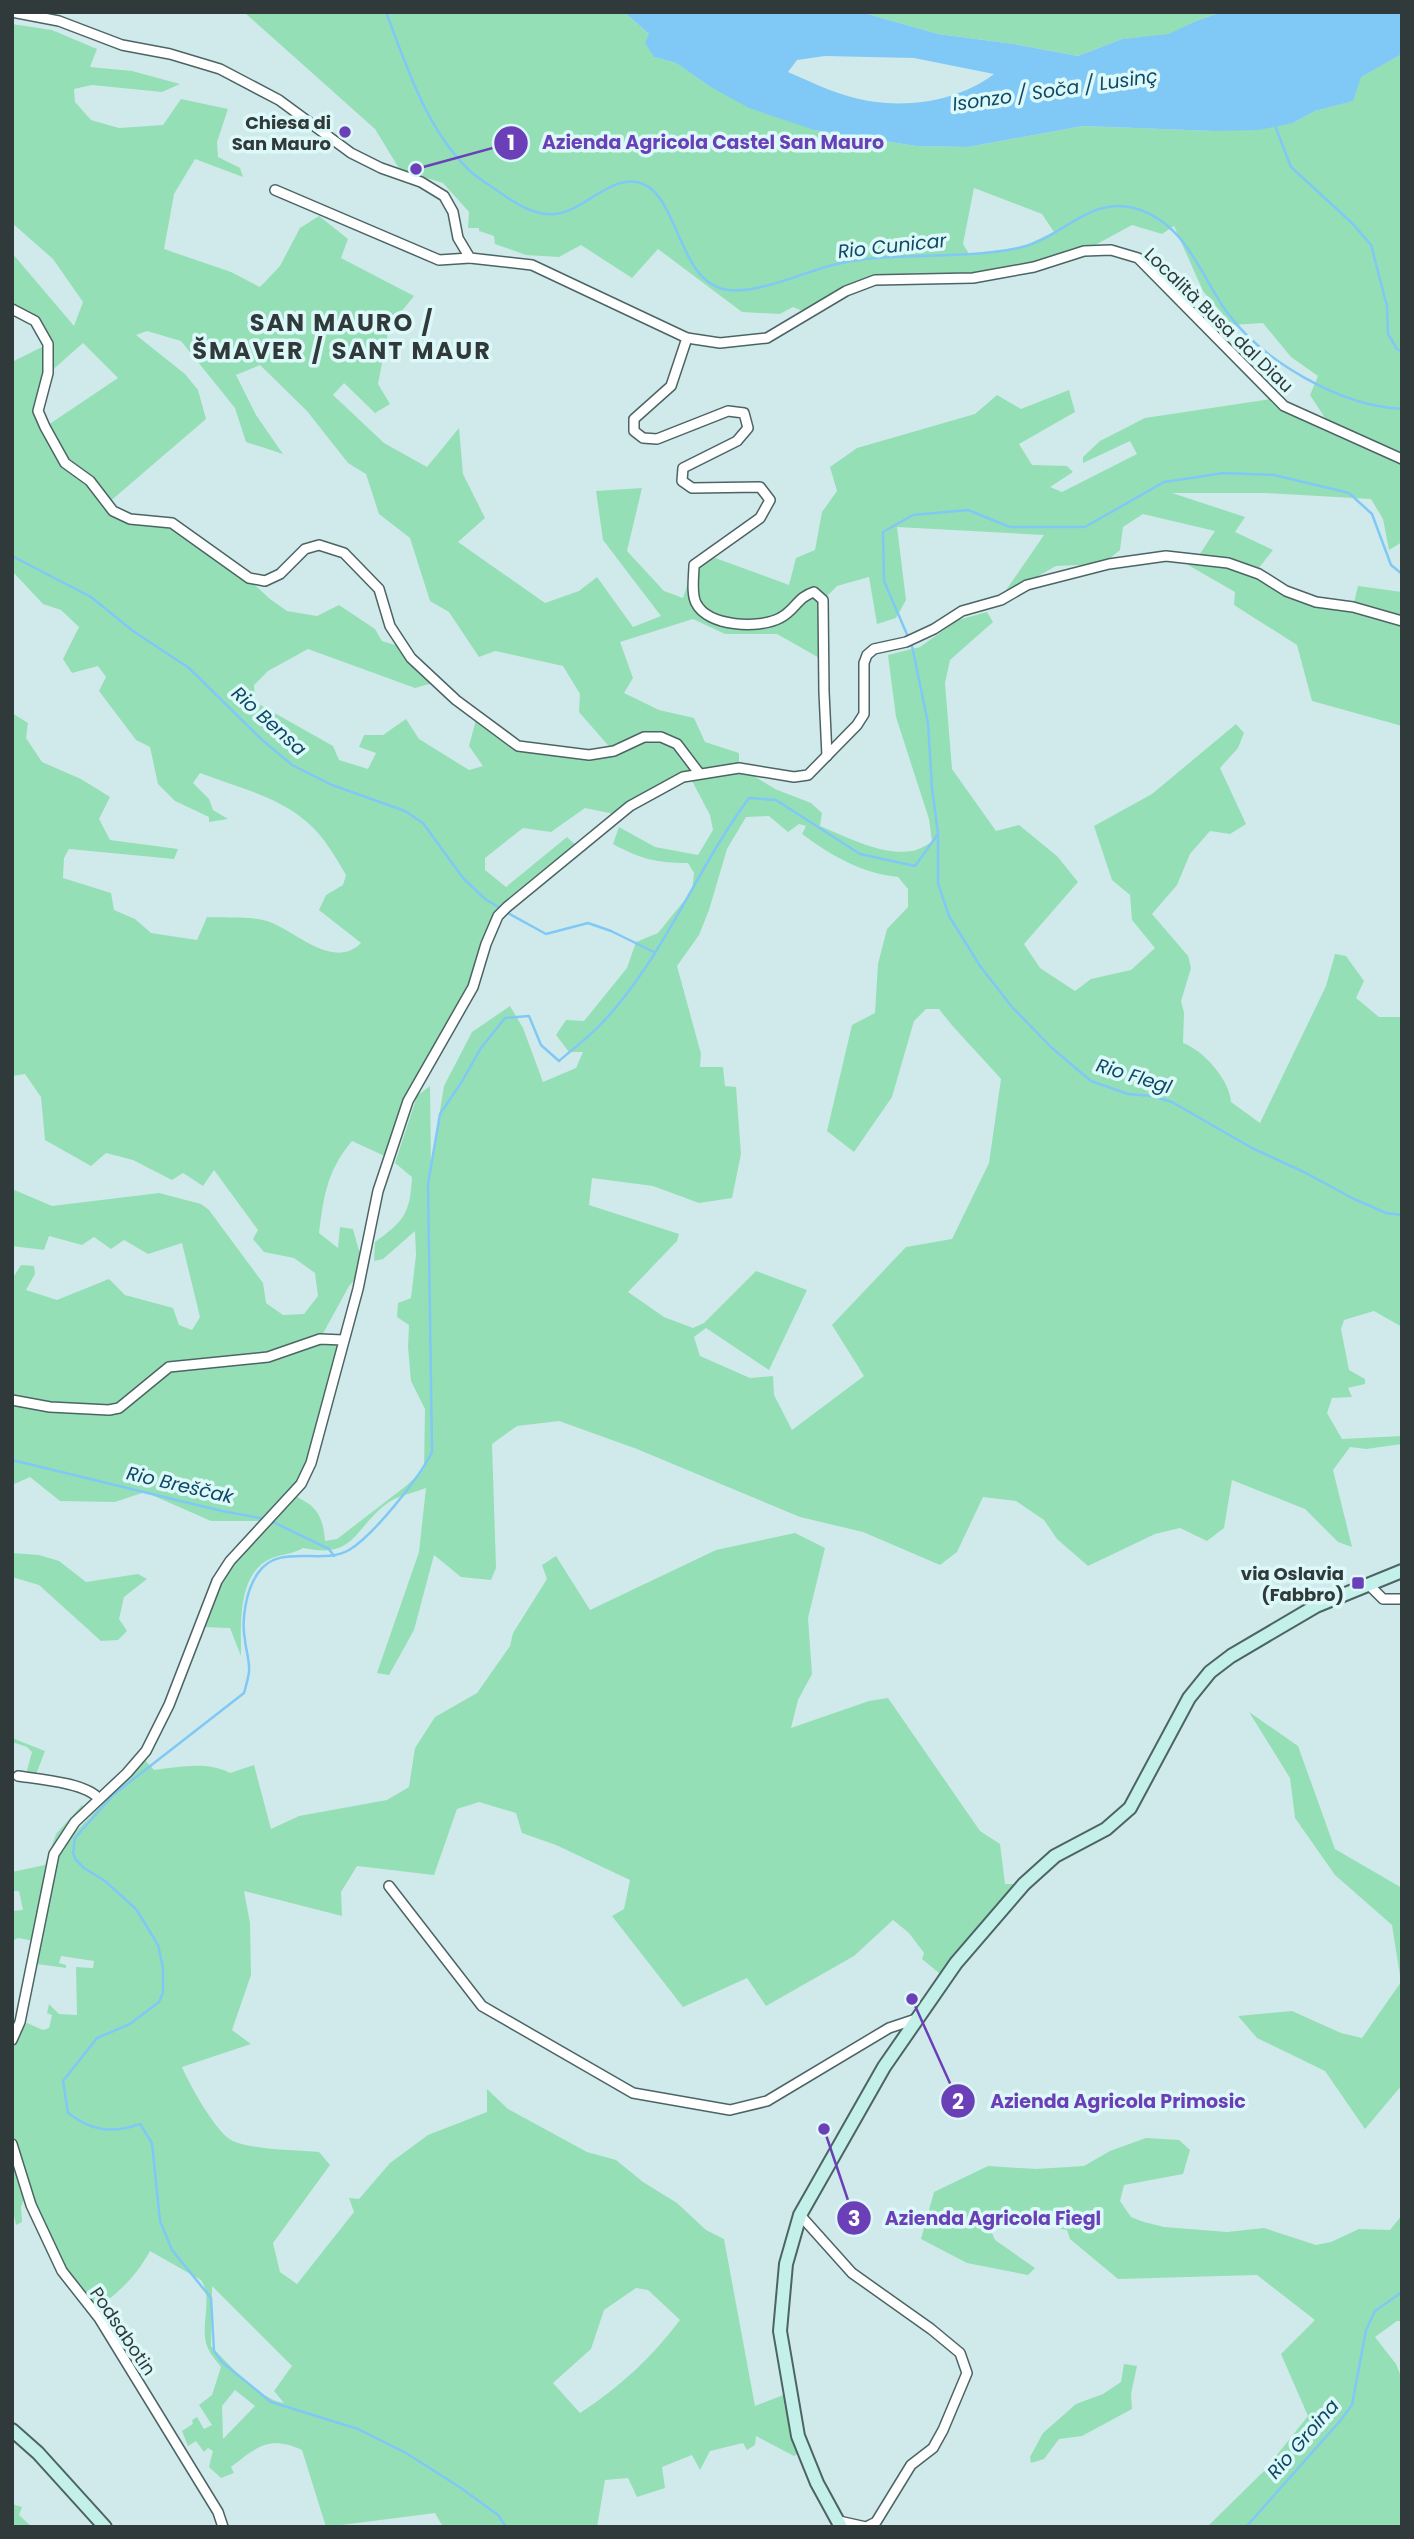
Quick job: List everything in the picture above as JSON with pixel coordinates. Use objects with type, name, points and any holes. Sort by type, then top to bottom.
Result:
[{"type":"street","points":[[12,12],[59,21],[122,45],[170,54],[220,69],[279,100],[351,153],[421,182],[444,196],[453,212],[458,238],[470,258]]},
{"type":"street","name":"Località Busa dal Diau","points":[[275,190],[439,260],[470,258],[532,265],[687,338],[720,342],[767,338],[846,291],[876,280],[973,278],[1034,267],[1084,251],[1111,250],[1138,258],[1284,406],[1402,459]]},
{"type":"street","points":[[12,309],[35,321],[48,344],[48,373],[38,411],[45,427],[65,463],[90,481],[113,511],[130,519],[172,523],[249,578],[265,581],[280,574],[305,550],[319,545],[344,553],[379,589],[390,626],[411,658],[456,700],[517,746],[589,755],[614,751],[644,737],[661,737],[677,744],[699,773]]},
{"type":"street","points":[[687,338],[671,386],[634,419],[634,431],[643,438],[657,439],[728,411],[744,413],[748,428],[737,441],[683,468],[682,481],[692,488],[760,487],[770,500],[761,518],[694,565],[694,599],[702,612],[714,619],[750,625],[769,624],[785,616],[804,596],[814,592],[823,600],[827,756]]},
{"type":"street","points":[[12,2040],[20,2022],[54,1854],[75,1822],[146,1751],[169,1705],[217,1581],[230,1561],[301,1484],[311,1463],[358,1289],[378,1191],[408,1101],[473,987],[498,916],[630,806],[682,777],[739,768],[794,777],[808,775],[857,725],[864,714],[864,663],[867,655],[874,649],[921,636],[962,611],[1001,600],[1027,585],[1050,577],[1109,564],[1166,556],[1228,563],[1259,574],[1286,591],[1316,602],[1353,607],[1402,621]]},
{"type":"street","points":[[12,1400],[50,1407],[108,1410],[119,1408],[169,1367],[268,1357],[320,1339],[343,1340]]},
{"type":"street","points":[[800,2215],[852,2273],[931,2329],[960,2354],[967,2373],[933,2448],[911,2465],[876,2522],[866,2527],[840,2524],[817,2483],[798,2436],[780,2331],[786,2264],[800,2215],[884,2067],[956,1963],[1024,1884],[1055,1856],[1106,1829],[1130,1808],[1195,1688],[1216,1668],[1242,1650],[1316,1606],[1402,1572]]},
{"type":"street","points":[[1368,1584],[1383,1599],[1402,1599]]},
{"type":"street","points":[[18,1776],[77,1787],[95,1794],[99,1799]]},
{"type":"street","points":[[389,1886],[482,2006],[633,2093],[730,2110],[767,2101],[889,2028],[916,2019]]},
{"type":"street","name":"Podsabotin","points":[[12,2144],[31,2205],[62,2271],[99,2318],[218,2512],[223,2527]]},
{"type":"street","points":[[12,2430],[38,2453],[104,2527]]},
{"type":"green space","points":[[244,12],[624,12],[650,35],[654,57],[676,63],[709,86],[814,130],[916,146],[968,147],[1083,126],[1214,131],[1293,123],[1315,111],[1352,101],[1360,77],[1402,54],[1402,368],[1399,369],[1402,370],[1402,452],[1327,421],[1310,395],[1318,376],[1291,357],[1263,323],[1232,325],[1203,291],[1174,226],[1162,234],[1132,225],[1084,251],[973,278],[875,280],[808,313],[793,307],[780,314],[742,312],[658,249],[632,278],[581,245],[559,257],[526,255],[495,244],[494,236],[479,231],[479,228],[468,228],[469,212],[443,183],[400,170],[375,129]],"holes":[[[974,188],[1042,214],[1054,232],[1022,247],[969,254],[963,244]]]},
{"type":"green space","points":[[842,12],[1222,12],[1169,35],[1122,39],[1078,56],[938,34],[868,14]]},
{"type":"green space","points":[[12,24],[52,30],[97,49],[90,67],[132,71],[180,84],[162,92],[92,85],[74,89],[75,102],[91,120],[119,128],[163,125],[181,99],[228,109],[217,142],[218,157],[240,168],[243,177],[195,159],[174,194],[164,249],[231,272],[260,287],[280,266],[300,228],[319,216],[348,239],[341,258],[414,296],[389,327],[378,384],[390,404],[375,413],[344,383],[333,395],[384,443],[427,467],[459,428],[463,474],[485,518],[458,542],[545,603],[579,591],[597,577],[633,627],[661,616],[603,540],[596,491],[642,488],[627,551],[664,591],[683,598],[694,565],[707,555],[789,585],[796,558],[815,550],[822,512],[837,491],[830,467],[857,448],[975,414],[997,395],[1021,409],[1069,390],[1075,412],[1019,444],[1032,465],[1067,466],[1073,472],[1050,487],[1062,492],[1137,454],[1130,441],[1083,463],[1083,457],[1100,441],[1145,418],[1271,399],[1316,427],[1402,465],[1402,542],[1389,550],[1383,519],[1371,499],[1265,493],[1172,493],[1245,517],[1235,532],[1273,550],[1254,574],[1284,596],[1316,606],[1371,615],[1353,607],[1358,586],[1402,592],[1402,726],[1312,701],[1297,645],[1234,605],[1235,592],[1188,565],[1196,560],[1215,531],[1143,514],[1123,527],[1120,550],[1103,564],[1056,566],[1002,596],[1044,535],[897,527],[906,600],[896,618],[877,624],[869,577],[837,586],[823,600],[823,660],[777,634],[725,634],[693,619],[620,642],[633,678],[624,693],[659,710],[694,718],[705,742],[739,753],[739,768],[699,773],[619,815],[585,808],[551,832],[523,828],[485,858],[485,870],[506,887],[567,837],[579,848],[498,916],[473,987],[408,1101],[389,1158],[352,1141],[332,1173],[325,1195],[319,1233],[338,1248],[340,1227],[353,1229],[363,1265],[362,1272],[349,1286],[320,1339],[343,1340],[301,1484],[262,1521],[211,1521],[145,1492],[115,1502],[60,1501],[30,1477],[12,1485],[12,1279],[21,1265],[34,1266],[35,1274],[26,1290],[57,1300],[109,1279],[125,1295],[173,1308],[179,1325],[192,1330],[200,1317],[182,1243],[148,1254],[124,1240],[111,1249],[94,1237],[82,1245],[49,1236],[44,1250],[12,1246],[12,1189],[52,1206],[159,1193],[201,1204],[209,1210],[263,1283],[266,1303],[283,1315],[304,1314],[318,1296],[315,1273],[294,1258],[264,1252],[253,1239],[258,1230],[214,1170],[203,1186],[183,1173],[172,1180],[133,1160],[106,1153],[91,1166],[45,1140],[41,1097],[25,1074],[12,1076],[12,713],[28,723],[26,738],[42,762],[81,779],[110,797],[99,819],[110,840],[178,849],[174,859],[69,849],[64,858],[63,878],[111,893],[114,910],[135,919],[151,933],[197,940],[207,917],[246,918],[267,921],[326,951],[338,953],[361,943],[319,910],[326,895],[343,885],[346,875],[314,828],[270,799],[200,773],[193,783],[209,799],[213,810],[228,819],[209,822],[209,817],[175,801],[158,784],[150,747],[136,740],[99,691],[106,677],[98,666],[72,673],[63,659],[79,627],[61,610],[43,604],[12,571],[12,362],[48,344],[35,321],[12,309],[12,253],[74,326],[83,302],[53,259],[12,223]],"holes":[[[147,331],[181,341],[235,408],[246,442],[283,454],[256,415],[236,375],[260,365],[307,411],[348,463],[366,474],[379,514],[410,538],[430,601],[449,612],[479,657],[495,651],[563,666],[580,694],[579,712],[613,751],[589,755],[518,746],[477,716],[469,746],[483,766],[469,770],[419,739],[406,719],[383,735],[364,735],[359,747],[376,753],[368,769],[339,760],[333,746],[255,702],[254,685],[268,671],[308,649],[415,688],[436,682],[405,648],[382,641],[375,629],[339,605],[317,616],[287,611],[244,575],[172,523],[130,519],[107,504],[206,419],[198,390],[185,374],[136,335]],[[83,343],[118,378],[45,427],[38,411],[48,374]]]},
{"type":"green space","points":[[987,612],[993,622],[950,660],[945,683],[952,769],[996,831],[1019,825],[1057,856],[1078,882],[1024,944],[1040,968],[1075,991],[1091,979],[1131,970],[1155,948],[1132,920],[1130,895],[1112,880],[1094,826],[1152,794],[1236,724],[1244,733],[1238,748],[1220,768],[1246,824],[1230,834],[1210,831],[1190,854],[1177,885],[1152,914],[1188,956],[1191,968],[1181,1001],[1184,1013],[1183,1043],[1199,1052],[1214,1067],[1226,1084],[1231,1102],[1260,1123],[1326,986],[1335,954],[1346,956],[1364,981],[1356,998],[1379,1017],[1402,1017],[1402,1327],[1374,1311],[1344,1320],[1341,1329],[1349,1370],[1365,1379],[1365,1384],[1348,1388],[1352,1397],[1332,1398],[1327,1413],[1342,1439],[1402,1436],[1402,1444],[1366,1449],[1350,1447],[1333,1470],[1352,1547],[1338,1542],[1305,1509],[1232,1480],[1224,1528],[1207,1541],[1180,1528],[1155,1534],[1088,1566],[1057,1539],[1044,1520],[1016,1501],[983,1497],[957,1552],[940,1565],[863,1532],[800,1517],[637,1449],[559,1421],[517,1426],[492,1444],[496,1568],[491,1580],[461,1577],[434,1555],[414,1630],[389,1675],[377,1673],[419,1552],[426,1488],[389,1502],[343,1546],[320,1550],[303,1548],[272,1558],[261,1565],[252,1575],[243,1601],[241,1656],[230,1628],[203,1627],[212,1599],[226,1571],[295,1496],[318,1513],[325,1541],[337,1539],[424,1469],[425,1409],[411,1381],[409,1325],[397,1317],[398,1303],[411,1298],[416,1255],[415,1231],[383,1259],[374,1261],[375,1242],[399,1222],[407,1208],[412,1177],[395,1163],[417,1096],[430,1086],[431,1166],[444,1086],[472,1032],[510,1006],[523,1028],[543,1082],[576,1068],[583,1052],[569,1052],[556,1035],[566,1020],[584,1021],[627,968],[636,942],[658,933],[692,891],[694,873],[688,863],[640,857],[613,844],[619,827],[655,847],[698,855],[713,830],[710,815],[692,781],[724,772],[749,773],[775,789],[811,803],[822,813],[820,826],[853,840],[901,852],[915,850],[932,842],[929,819],[896,717],[888,655],[920,647],[958,620]],"holes":[[[769,816],[788,832],[799,824],[806,826],[802,834],[824,849],[872,872],[898,877],[908,889],[908,907],[887,929],[878,964],[875,1013],[852,1025],[827,1131],[854,1152],[892,1097],[914,1021],[926,1009],[939,1009],[1001,1079],[989,1163],[952,1239],[906,1247],[832,1325],[864,1376],[792,1430],[774,1395],[773,1376],[750,1378],[700,1356],[694,1337],[706,1328],[769,1370],[807,1290],[756,1271],[704,1323],[693,1328],[664,1317],[628,1292],[677,1241],[679,1234],[589,1205],[592,1178],[653,1186],[699,1203],[732,1198],[741,1154],[736,1087],[725,1086],[723,1067],[700,1067],[701,1054],[677,966],[699,935],[727,849],[746,817]]]},
{"type":"green space","points":[[795,1533],[825,1548],[808,1618],[812,1674],[798,1700],[791,1728],[869,1701],[888,1698],[980,1831],[1000,1844],[1005,1884],[1024,1884],[945,1978],[922,1959],[924,1953],[909,1933],[893,1920],[854,1956],[766,2006],[747,1978],[683,2007],[612,1916],[624,1909],[630,1880],[556,1845],[522,1833],[516,1813],[479,1802],[457,1809],[434,1875],[357,1866],[341,1892],[342,1916],[244,1891],[250,1923],[251,1975],[232,2030],[251,2044],[182,2067],[211,2118],[231,2140],[261,2148],[319,2152],[330,2165],[273,2243],[280,2272],[297,2284],[354,2212],[349,2198],[359,2199],[390,2163],[428,2135],[487,2112],[487,2089],[508,2109],[587,2152],[616,2160],[643,2182],[677,2203],[706,2230],[724,2239],[755,2406],[791,2392],[804,2450],[794,2456],[756,2436],[755,2445],[747,2450],[743,2443],[710,2451],[700,2470],[692,2455],[662,2467],[665,2488],[637,2497],[628,2478],[605,2480],[597,2527],[443,2527],[435,2513],[326,2527],[302,2450],[281,2444],[264,2445],[231,2467],[234,2473],[221,2478],[209,2467],[213,2451],[208,2448],[204,2452],[196,2441],[188,2446],[182,2431],[193,2424],[192,2420],[197,2417],[204,2429],[212,2425],[199,2405],[212,2395],[221,2367],[206,2343],[207,2302],[201,2280],[150,2251],[126,2284],[95,2310],[63,2265],[33,2199],[12,2138],[12,2050],[27,2023],[43,2030],[49,2028],[52,2015],[47,2013],[49,2004],[59,2014],[77,2015],[76,1967],[93,1968],[94,1961],[61,1956],[59,1963],[66,1965],[66,1968],[37,1964],[52,1879],[62,1846],[145,1760],[154,1770],[202,1766],[230,1773],[254,1765],[271,1829],[299,1816],[387,1800],[409,1787],[415,1748],[435,1717],[477,1693],[510,1646],[513,1633],[547,1579],[542,1565],[556,1556],[590,1610],[716,1550]],"holes":[[[212,2286],[292,2366],[274,2391],[284,2403],[254,2388],[211,2346]],[[636,2288],[648,2290],[680,2320],[634,2371],[580,2413],[553,2383],[591,2349],[604,2310]],[[235,2390],[255,2406],[223,2439],[222,2406]]]},
{"type":"green space","points":[[12,1553],[39,1555],[59,1561],[86,1582],[138,1574],[147,1579],[124,1597],[119,1619],[127,1631],[118,1640],[101,1641],[39,1585],[12,1577]]},
{"type":"green space","points":[[1249,1712],[1298,1746],[1335,1849],[1402,1888],[1402,2085],[1365,2129],[1325,2071],[1257,2038],[1238,2016],[1292,2011],[1341,2033],[1362,2038],[1401,1982],[1392,1925],[1335,1875],[1295,1818],[1290,1778]]},
{"type":"green space","points":[[12,1738],[45,1751],[35,1777],[26,1774],[32,1752],[27,1747],[12,1742]]},
{"type":"green space","points":[[82,1805],[86,1809],[55,1848],[34,1941],[18,1938],[12,1941],[12,1911],[23,1910],[19,1891],[12,1891],[12,1872],[45,1865],[56,1834]]},
{"type":"green space","points":[[1146,2138],[1179,2140],[1190,2150],[1183,2174],[1124,2185],[1120,2201],[1131,2217],[1144,2222],[1164,2227],[1227,2232],[1264,2228],[1316,2245],[1331,2242],[1359,2229],[1390,2230],[1402,2215],[1402,2321],[1397,2321],[1375,2337],[1396,2364],[1402,2379],[1402,2527],[1207,2527],[1264,2471],[1308,2416],[1281,2354],[1315,2320],[1257,2275],[1118,2279],[1070,2239],[1067,2230],[1010,2219],[991,2231],[995,2240],[1035,2268],[1028,2275],[967,2263],[921,2239],[934,2192],[988,2166],[1036,2169],[1084,2166],[1110,2151]]},
{"type":"green space","points":[[12,2156],[25,2196],[21,2207],[22,2222],[16,2225],[12,2206]]},
{"type":"green space","points":[[1124,2364],[1137,2366],[1131,2394],[1132,2409],[1082,2436],[1059,2439],[1044,2459],[1031,2463],[1030,2457],[1043,2433],[1076,2404],[1103,2394],[1121,2382]]},
{"type":"green space","points":[[12,2504],[22,2507],[19,2515],[32,2527],[12,2527]]},
{"type":"water","name":"Isonzo / Soča / Lusinç","points":[[624,12],[868,14],[938,34],[1078,56],[1122,39],[1169,34],[1222,12],[1402,12],[1402,54],[1361,77],[1353,101],[1315,111],[1293,123],[1259,130],[1214,131],[1083,126],[968,147],[916,146],[814,130],[749,108],[709,86],[676,63],[654,57],[645,43],[649,34]],"holes":[[[825,56],[914,58],[994,74],[951,96],[918,102],[885,103],[848,96],[788,72],[797,60]]]},
{"type":"waterway","name":"Rio Cunicar","points":[[386,12],[410,75],[430,117],[441,136],[474,174],[520,205],[548,214],[566,212],[616,184],[637,182],[651,189],[662,202],[688,256],[698,272],[712,284],[729,290],[753,289],[853,261],[974,254],[1022,247],[1103,208],[1134,208],[1151,215],[1178,236],[1226,311],[1260,347],[1281,363],[1329,390],[1378,406],[1402,409]]},
{"type":"waterway","points":[[1274,123],[1291,167],[1352,223],[1371,245],[1387,306],[1388,334],[1397,349],[1402,352]]},
{"type":"waterway","points":[[506,2527],[498,2515],[406,2453],[358,2429],[271,2402],[222,2362],[214,2351],[211,2298],[172,2250],[160,2221],[152,2143],[140,2124],[120,2129],[102,2129],[85,2124],[68,2113],[63,2081],[97,2038],[130,2024],[159,2002],[163,1993],[163,1968],[158,1945],[136,1909],[76,1860],[73,1853],[75,1838],[113,1795],[244,1693],[249,1668],[244,1614],[250,1588],[258,1573],[277,1559],[289,1556],[326,1556],[349,1550],[395,1505],[432,1452],[428,1184],[440,1114],[481,1048],[505,1018],[529,1016],[541,1045],[559,1061],[593,1032],[645,969],[730,825],[749,798],[776,800],[860,854],[915,866],[938,834],[928,723],[912,646],[884,581],[883,532],[913,515],[968,510],[1010,527],[1085,527],[1164,482],[1224,473],[1274,475],[1349,493],[1372,514],[1391,565],[1402,574]]},
{"type":"waterway","name":"Rio Bensa","points":[[12,556],[91,597],[133,631],[189,668],[260,738],[292,765],[332,785],[405,811],[423,823],[463,878],[485,899],[500,908]]},
{"type":"waterway","name":"Rio Flegl","points":[[938,834],[938,883],[949,916],[980,966],[1012,1007],[1052,1048],[1091,1081],[1128,1094],[1152,1096],[1172,1102],[1252,1148],[1352,1198],[1386,1213],[1402,1215]]},
{"type":"waterway","name":"Rio Bensa","points":[[508,913],[546,934],[588,923],[654,952]]},
{"type":"waterway","name":"Rio Breščak","points":[[12,1460],[265,1519]]},
{"type":"waterway","name":"Rio Breščak","points":[[271,1521],[329,1549],[334,1556]]},
{"type":"waterway","name":"Rio Groina","points":[[1246,2527],[1352,2405],[1366,2330],[1375,2311],[1402,2292]]},
{"type":"place","name":"Chiesa di San Mauro","points":[[345,132]]},
{"type":"place","name":"Azienda Agricola Castel San Mauro","points":[[416,169]]},
{"type":"place","name":"via Oslavia (Fabbro)","points":[[1358,1583]]},
{"type":"place","name":"Azienda Agricola Primosic","points":[[912,1999]]},
{"type":"place","name":"Azienda Agricola Fiegl","points":[[824,2129]]},
{"type":"district","name":"SAN MAURO / ŠMAVER / SANT MAUR","points":[[342,336]]}]
